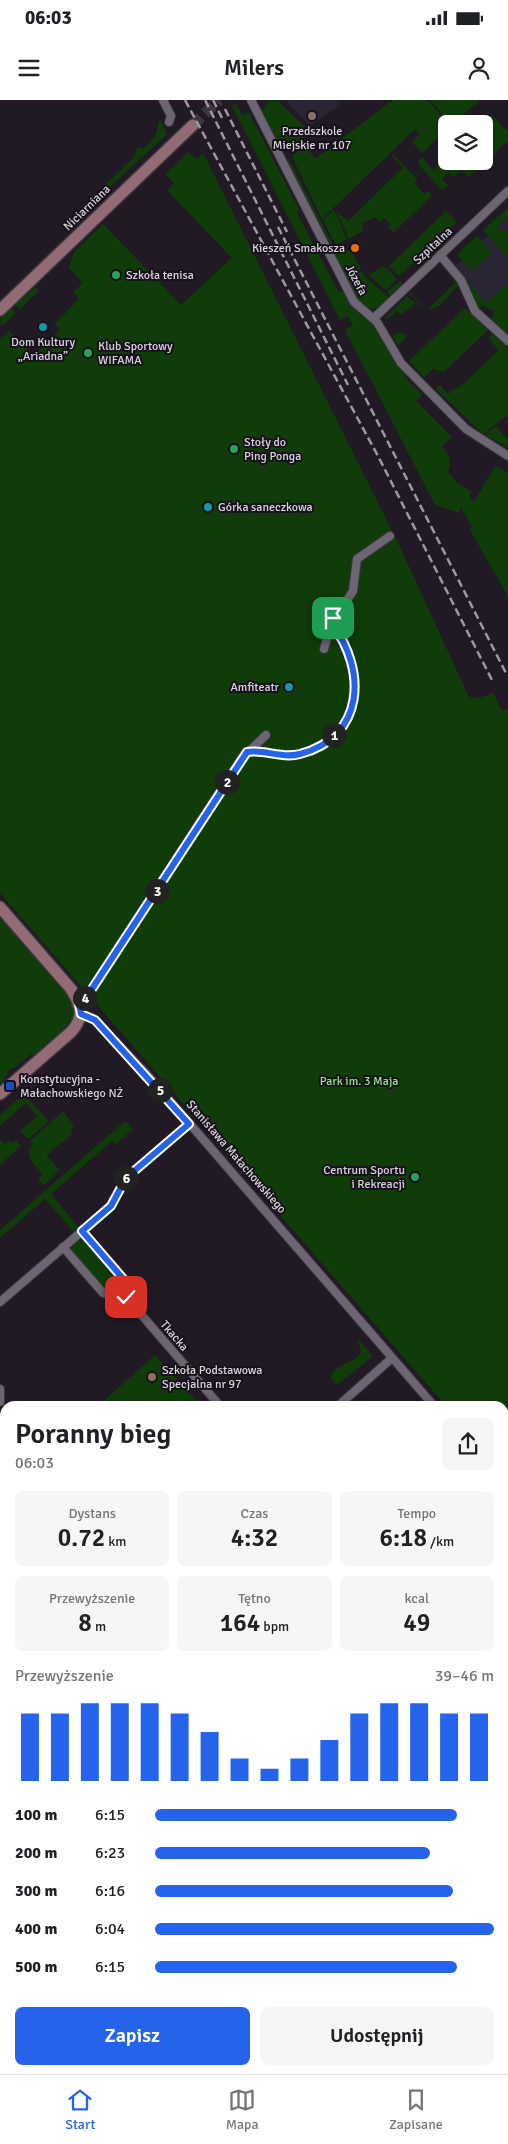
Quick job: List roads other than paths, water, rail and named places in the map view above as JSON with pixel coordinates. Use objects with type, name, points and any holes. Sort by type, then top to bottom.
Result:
[{"type":"street","points":[[163,100],[171,116],[169,122]]},
{"type":"street","name":"Józefa","points":[[251,100],[353,300],[359,308],[374,318],[398,359],[466,429],[508,456]]},
{"type":"street","name":"Niciarniana","points":[[0,310],[193,124]]},
{"type":"street","name":"Szpitalna","points":[[374,318],[508,191]]},
{"type":"street","points":[[440,255],[461,280],[475,311],[508,341]]},
{"type":"street","points":[[324,649],[332,624],[353,592],[357,559],[390,536]]},
{"type":"street","points":[[247,752],[288,756],[309,751],[331,737],[350,716],[356,695],[352,666],[332,624]]},
{"type":"street","points":[[0,1094],[78,1024],[80,1009],[88,995],[247,752],[266,735]]},
{"type":"street","name":"Stanisława Małachowskiego","points":[[0,907],[71,989],[80,1009],[95,1020],[189,1124],[430,1401]]},
{"type":"street","points":[[0,1302],[111,1206],[126,1178],[189,1124]]},
{"type":"street","name":"Tkacka","points":[[82,1231],[126,1282],[126,1297],[216,1401]]},
{"type":"street","points":[[63,1247],[103,1293],[126,1297]]},
{"type":"street","points":[[344,1401],[392,1358]]},
{"type":"street","points":[[0,1389],[0,1402]]},
{"type":"tunnel","points":[[193,125],[219,100]]},
{"type":"railway","points":[[185,100],[378,456],[493,682]]},
{"type":"railway","points":[[205,100],[348,385]]},
{"type":"railway","points":[[213,100],[223,120]]},
{"type":"railway","points":[[225,109],[287,232]]},
{"type":"railway","points":[[278,227],[507,675]]},
{"type":"place","name":"Przedszkole Miejskie nr 107","points":[[312,116]]},
{"type":"place","name":"Kieszeń Smakosza","points":[[355,248]]},
{"type":"place","name":"Szkoła tenisa","points":[[116,275]]},
{"type":"place","name":"Dom Kultury „Ariadna”","points":[[43,327]]},
{"type":"place","name":"Klub Sportowy WIFAMA","points":[[88,353]]},
{"type":"place","name":"Stoły do Ping Ponga","points":[[234,449]]},
{"type":"place","name":"Górka saneczkowa","points":[[208,507]]},
{"type":"place","name":"Amfiteatr","points":[[289,687]]},
{"type":"place","name":"Konstytucyjna - Małachowskiego NŻ","points":[[10,1086]]},
{"type":"place","name":"Centrum Sportu i Rekreacji","points":[[415,1177]]},
{"type":"place","name":"Szkoła Podstawowa Specjalna nr 97","points":[[152,1377]]},
{"type":"park label","name":"Park im. 3 Maja","points":[[359,1081]]}]
